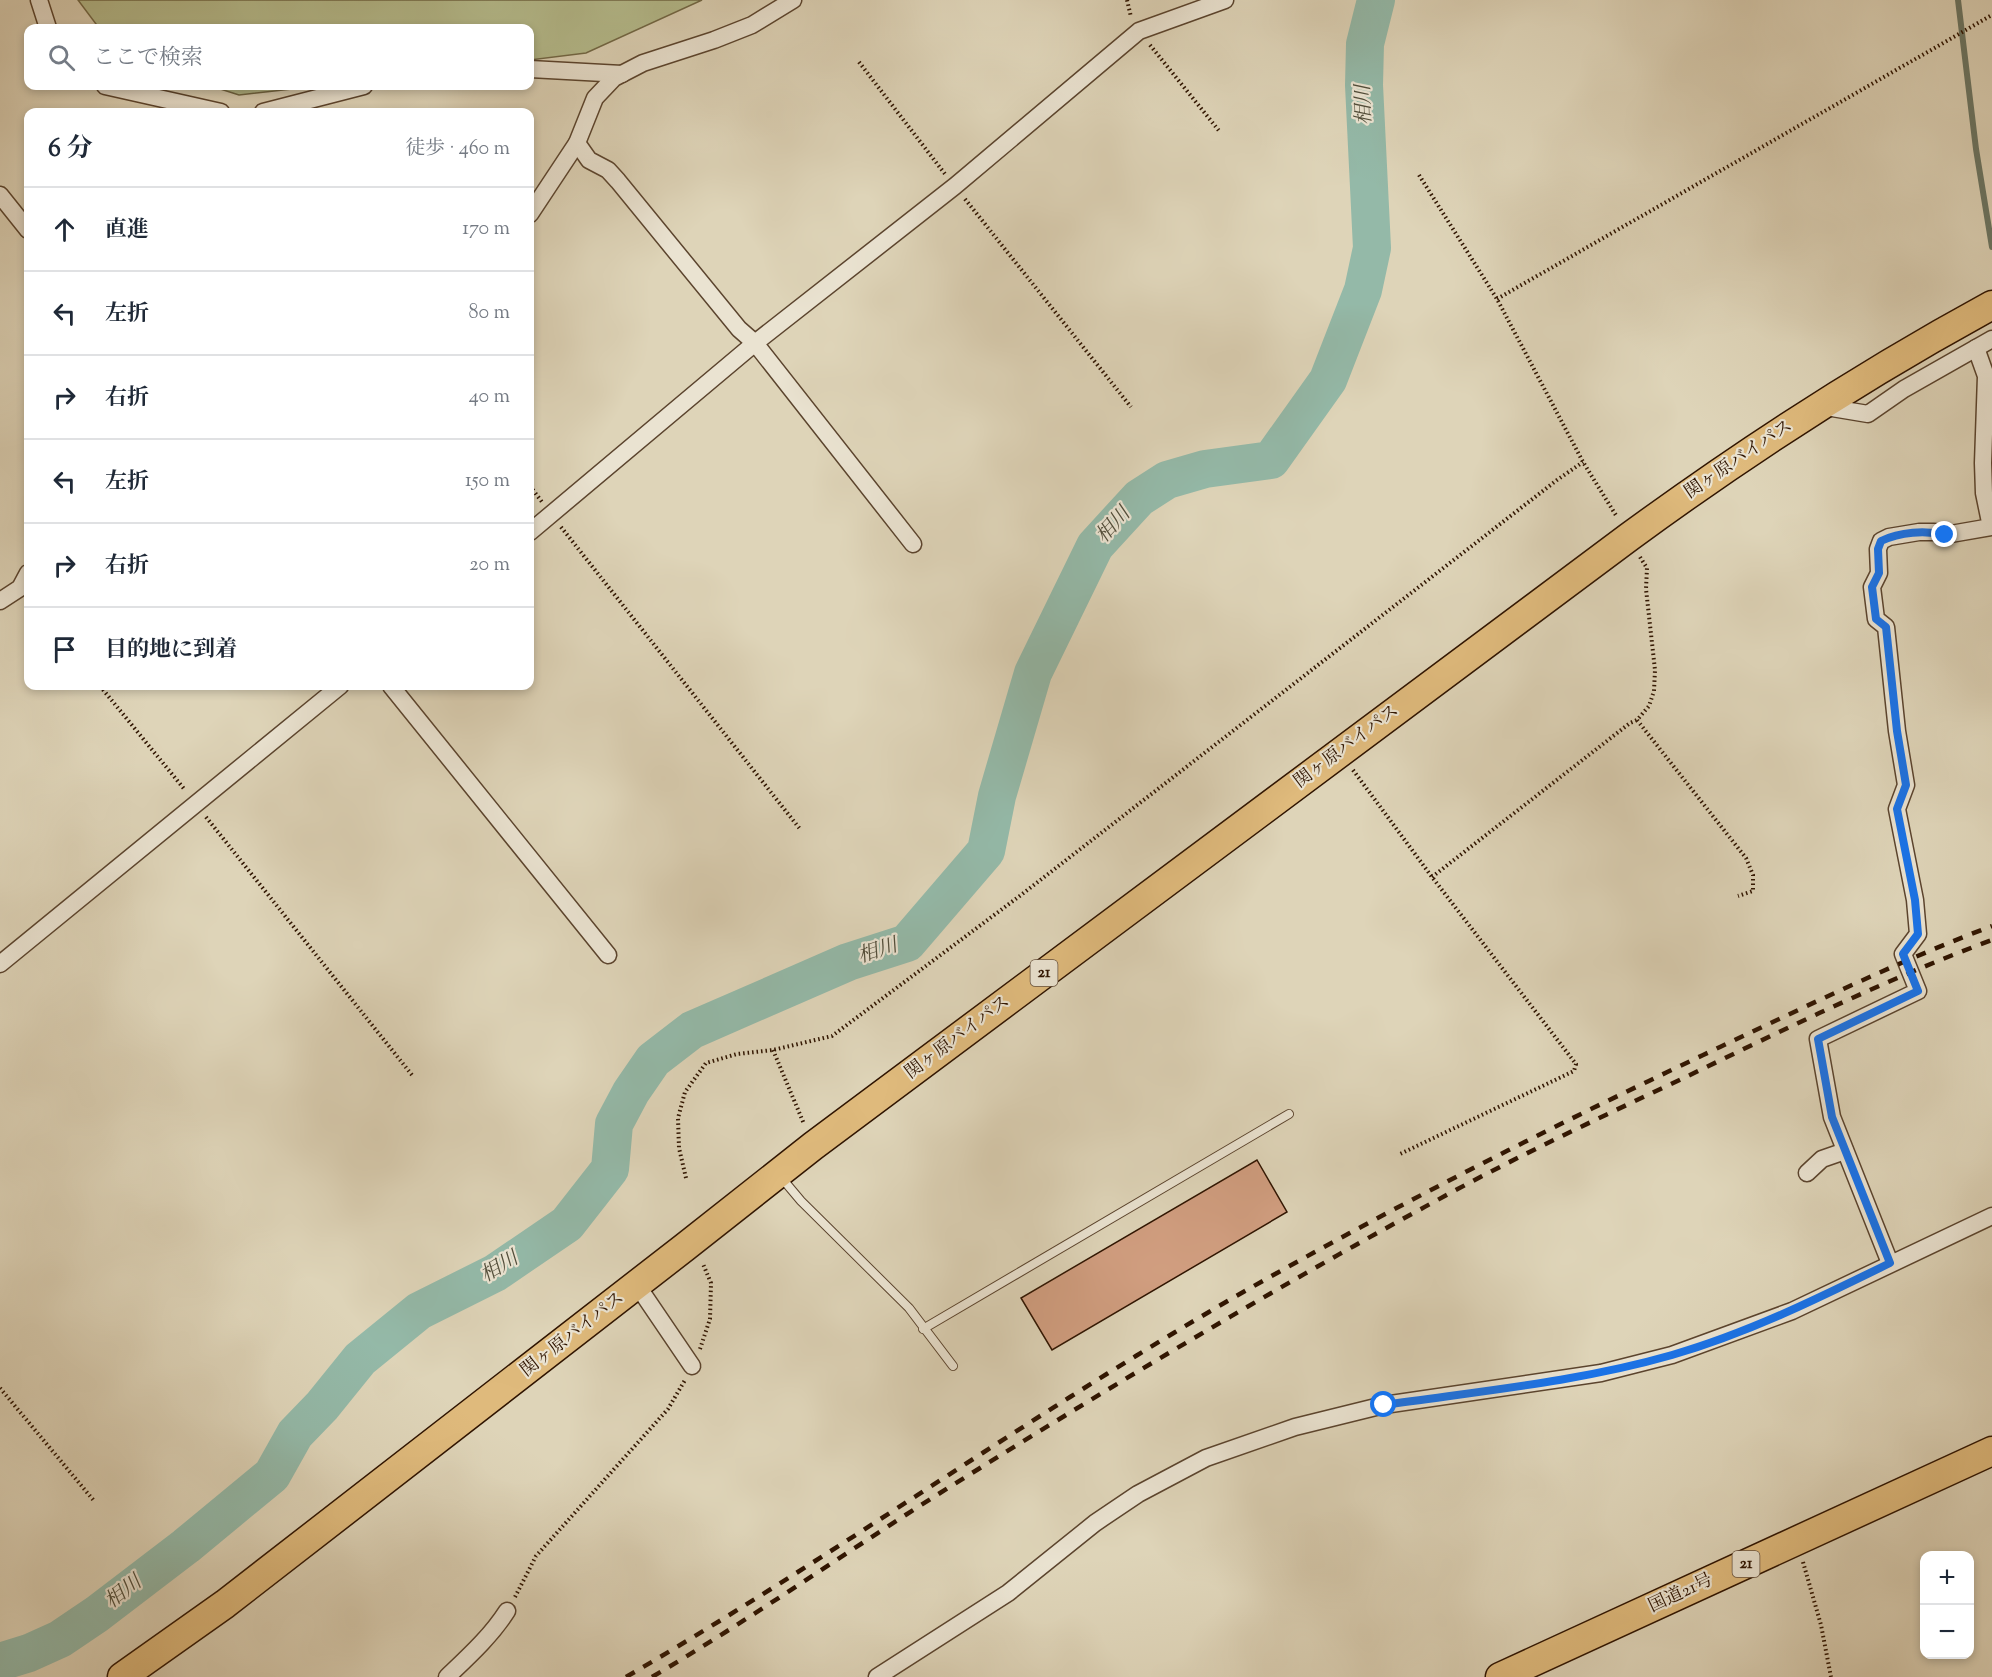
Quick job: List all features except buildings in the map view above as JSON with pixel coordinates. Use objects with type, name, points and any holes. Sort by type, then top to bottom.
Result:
[{"type":"highway","name":"関ヶ原バイパス","points":[[122,1677],[225,1604],[813,1146],[1629,537],[1710,478],[1819,406],[1992,305]]},
{"type":"highway","name":"国道21号","points":[[1500,1677],[1992,1451]]},
{"type":"street","points":[[39,0],[47,24]]},
{"type":"street","points":[[534,208],[577,143],[595,98],[614,78],[643,63],[752,25],[792,0]]},
{"type":"street","points":[[534,529],[755,343],[955,186],[1139,31],[1225,0]]},
{"type":"street","points":[[534,69],[622,74]]},
{"type":"street","points":[[123,90],[203,108]]},
{"type":"street","points":[[278,108],[348,90]]},
{"type":"street","points":[[577,143],[589,160],[608,170],[618,181],[738,329],[755,343],[913,544]]},
{"type":"street","points":[[0,195],[24,226]]},
{"type":"street","points":[[1819,406],[1868,414],[1904,389],[1992,339]]},
{"type":"street","points":[[1890,1263],[1832,1117],[1818,1039],[1918,991],[1903,954],[1918,934],[1915,900],[1897,809],[1906,785],[1897,731],[1886,627],[1876,619],[1872,587],[1879,573],[1878,549],[1881,541],[1889,537],[1919,532],[1945,535],[1991,528],[1984,493],[1983,463],[1986,376],[1976,348]]},
{"type":"street","points":[[0,601],[20,588],[24,580]]},
{"type":"street","points":[[0,964],[195,802],[335,690]]},
{"type":"street","points":[[394,690],[608,955]]},
{"type":"street","points":[[1807,1173],[1822,1159],[1845,1151]]},
{"type":"street","points":[[878,1677],[1002,1597],[1095,1523],[1137,1494],[1206,1458],[1295,1427],[1384,1405],[1601,1373],[1672,1355],[1791,1311],[1992,1216]]},
{"type":"street","points":[[637,1285],[692,1366]]},
{"type":"street","points":[[447,1677],[497,1627],[507,1611]]},
{"type":"lane","points":[[923,1329],[1289,1114]]},
{"type":"lane","points":[[778,1173],[809,1209],[909,1308],[952,1366]]},
{"type":"path","points":[[1127,0],[1132,21],[1139,31],[1220,132]]},
{"type":"path","points":[[1497,299],[1992,15]]},
{"type":"path","points":[[859,62],[1131,407]]},
{"type":"path","points":[[1419,175],[1497,299],[1583,462],[1647,568],[1646,589],[1654,670],[1654,691],[1649,706],[1637,720],[1571,768],[1432,877]]},
{"type":"path","points":[[686,1178],[678,1148],[678,1118],[686,1092],[706,1064],[737,1054],[773,1050],[832,1036],[1022,895],[1583,462]]},
{"type":"path","points":[[534,491],[800,829]]},
{"type":"path","points":[[103,690],[412,1075]]},
{"type":"path","points":[[1637,720],[1746,858],[1753,875],[1753,891],[1738,896]]},
{"type":"path","points":[[1340,753],[1576,1064],[1574,1071],[1400,1154]]},
{"type":"path","points":[[773,1050],[813,1146]]},
{"type":"path","points":[[507,1611],[536,1556],[668,1409],[692,1366],[710,1319],[711,1282],[702,1263]]},
{"type":"path","points":[[0,1388],[95,1502]]},
{"type":"path","points":[[1795,1541],[1811,1586],[1831,1677]]},
{"type":"green space","points":[[78,0],[702,0],[586,53],[534,60],[534,24],[96,24]]},
{"type":"green space","points":[[223,90],[283,90],[239,95]]},
{"type":"waterway","name":"相川","points":[[0,1662],[29,1653],[60,1639],[97,1614],[186,1546],[272,1475],[295,1434],[322,1406],[360,1359],[419,1311],[495,1273],[567,1224],[610,1169],[614,1124],[631,1092],[653,1060],[692,1030],[848,962],[907,943],[986,851],[997,796],[1033,673],[1095,546],[1139,498],[1167,480],[1205,469],[1271,460],[1328,380],[1363,290],[1372,248],[1364,85],[1365,44],[1376,0]]},
{"type":"waterway","points":[[1958,0],[1976,149],[1992,247]]},
{"type":"railway","points":[[626,1677],[782,1582],[1166,1337],[1303,1258],[1480,1164],[1660,1076],[1855,984],[1992,926]]},
{"type":"railway","points":[[652,1677],[1088,1401],[1214,1326],[1405,1218],[1551,1141],[1802,1021],[1915,970],[1992,940]]},
{"type":"route","points":[[1384,1405],[1601,1373],[1672,1355],[1791,1311],[1890,1263],[1832,1117],[1818,1039],[1918,991],[1903,954],[1918,934],[1915,900],[1897,809],[1906,785],[1897,731],[1886,627],[1876,619],[1872,587],[1879,573],[1878,549],[1881,541],[1889,537],[1919,532],[1945,535]]}]
